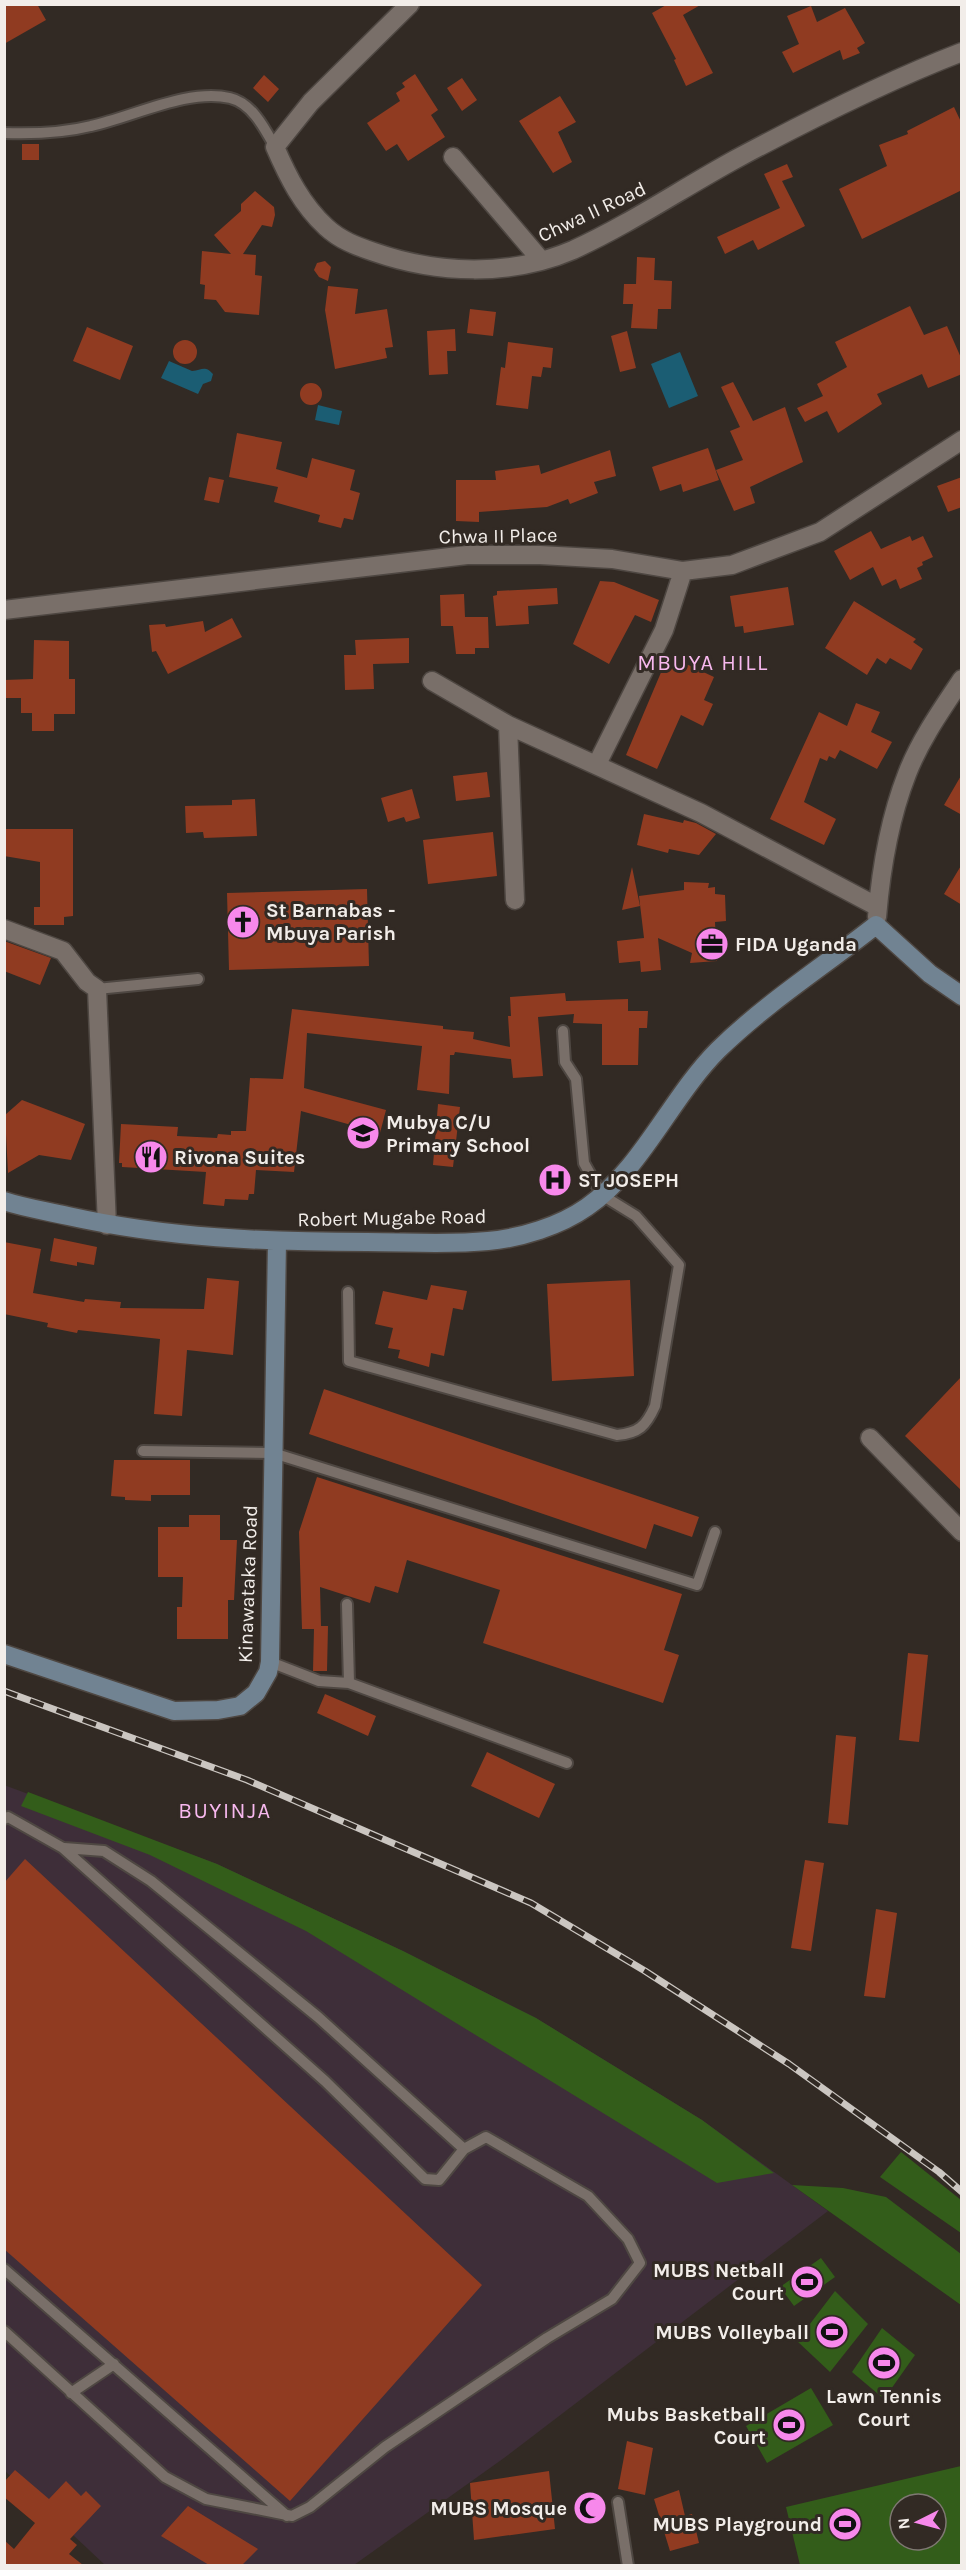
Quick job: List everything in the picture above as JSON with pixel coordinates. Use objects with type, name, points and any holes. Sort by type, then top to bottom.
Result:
[{"type":"street","points":[[275,147],[311,102],[410,4]]},
{"type":"street","name":"Chwa II Road","points":[[275,147],[288,177],[304,202],[326,227],[347,243],[408,264],[451,270],[494,268],[541,260],[572,250],[654,209],[728,164],[813,118],[962,52]]},
{"type":"street","points":[[453,157],[541,260]]},
{"type":"street","name":"Chwa II Place","points":[[4,610],[467,555],[540,555],[612,559],[684,571],[732,565],[820,532],[962,440]]},
{"type":"street","points":[[597,764],[664,630],[684,571]]},
{"type":"street","points":[[877,916],[890,824],[907,772],[937,717],[962,679]]},
{"type":"street","points":[[432,681],[508,725],[701,813],[877,916],[930,974],[962,996]]},
{"type":"street","points":[[508,725],[515,900]]},
{"type":"street","name":"Robert Mugabe Road","points":[[4,1201],[107,1225],[171,1234],[277,1242],[489,1241],[519,1236],[566,1220],[618,1181],[671,1106],[717,1051],[877,916]]},
{"type":"street","points":[[4,929],[63,951],[87,982],[97,989],[107,1225]]},
{"type":"street","name":"Kinawataka Road","points":[[4,1654],[174,1711],[218,1710],[240,1706],[256,1693],[268,1672],[270,1662],[277,1242]]},
{"type":"street","points":[[870,1438],[962,1532]]},
{"type":"lane","points":[[4,133],[37,134],[90,126],[201,95],[232,98],[250,110],[263,124],[275,147]]},
{"type":"lane","points":[[97,989],[198,980]]},
{"type":"lane","points":[[348,1292],[349,1361],[617,1435],[632,1433],[646,1425],[655,1406],[679,1265],[636,1216],[602,1195],[584,1163],[576,1079],[565,1062],[563,1031]]},
{"type":"lane","points":[[143,1451],[273,1452],[697,1585],[715,1532]]},
{"type":"lane","points":[[347,1604],[349,1683]]},
{"type":"lane","points":[[270,1662],[319,1681],[349,1683],[567,1762]]},
{"type":"lane","points":[[4,1819],[8,1817],[63,1848],[325,2080],[425,2179],[439,2180],[464,2149],[486,2137],[588,2196],[628,2239],[640,2262],[612,2299],[548,2338],[385,2447],[310,2507],[287,2516],[206,2499],[165,2477],[4,2331]]},
{"type":"lane","points":[[63,1848],[104,1851],[151,1881],[318,2017],[464,2149]]},
{"type":"lane","points":[[4,2269],[287,2516]]},
{"type":"lane","points":[[71,2393],[114,2364]]},
{"type":"lane","points":[[618,2502],[628,2565]]},
{"type":"shaded area","points":[[4,1785],[217,1864],[403,1951],[536,2018],[702,2120],[828,2211],[504,2458],[354,2565],[105,2565],[5,2471]]},
{"type":"green space","points":[[28,1792],[217,1864],[403,1951],[536,2018],[702,2120],[774,2173],[717,2183],[306,1931],[150,1855],[21,1806]]},
{"type":"green space","points":[[901,2152],[961,2200],[961,2233],[880,2177]]},
{"type":"green space","points":[[792,2185],[843,2188],[886,2197],[961,2254],[961,2305]]},
{"type":"green space","name":"MUBS Netball Court","points":[[821,2258],[835,2277],[794,2306],[780,2287]]},
{"type":"green space","name":"MUBS Volleyball","points":[[835,2291],[868,2324],[830,2372],[797,2341]]},
{"type":"green space","name":"Lawn Tennis Court","points":[[882,2328],[915,2355],[884,2399],[852,2372]]},
{"type":"green space","name":"Mubs Basketball Court","points":[[811,2388],[833,2425],[767,2463],[746,2426]]},
{"type":"green space","name":"MUBS Playground","points":[[961,2466],[961,2565],[800,2565],[786,2507]]},
{"type":"water","points":[[680,352],[698,396],[669,408],[651,364]]},
{"type":"water","points":[[169,361],[192,371],[208,370],[213,374],[211,381],[203,384],[198,394],[161,378]]},
{"type":"water","points":[[318,405],[342,411],[339,425],[315,420]]},
{"type":"building","points":[[4,4],[37,4],[46,20],[4,44]]},
{"type":"building","points":[[668,4],[702,4],[683,15],[713,73],[686,86],[674,60],[676,59],[652,13]]},
{"type":"building","points":[[811,6],[817,22],[845,8],[865,43],[857,48],[860,53],[843,60],[840,50],[793,73],[782,52],[799,44],[787,16]]},
{"type":"building","points":[[415,74],[438,110],[431,115],[445,137],[408,161],[397,144],[386,151],[367,123],[400,101],[396,93],[405,87],[402,83]]},
{"type":"building","points":[[264,75],[279,89],[268,102],[253,88]]},
{"type":"building","points":[[462,78],[477,100],[462,111],[447,88]]},
{"type":"building","points":[[560,96],[576,122],[558,132],[572,162],[553,173],[519,121]]},
{"type":"building","points":[[954,107],[962,124],[962,190],[862,239],[839,189],[887,166],[879,145],[908,134],[907,131]]},
{"type":"building","points":[[22,144],[39,144],[39,160],[22,160]]},
{"type":"building","points":[[787,164],[793,177],[782,181],[805,226],[758,250],[753,240],[725,254],[717,237],[780,208],[764,174]]},
{"type":"building","points":[[255,191],[274,207],[275,215],[272,227],[262,225],[243,254],[256,255],[255,275],[262,276],[259,315],[225,312],[216,300],[204,299],[205,285],[200,284],[202,251],[231,254],[214,235],[241,211],[241,204]]},
{"type":"building","points":[[637,257],[655,258],[654,280],[672,281],[671,309],[658,309],[657,329],[631,328],[633,304],[623,304],[624,284],[636,284]]},
{"type":"building","points":[[325,261],[331,267],[328,281],[319,277],[314,270],[317,263]]},
{"type":"building","points":[[328,286],[358,289],[355,314],[387,309],[393,347],[385,348],[387,358],[335,369],[325,310]]},
{"type":"building","points":[[910,306],[924,335],[947,326],[962,360],[962,374],[928,388],[922,374],[877,394],[882,404],[838,433],[827,411],[805,422],[797,408],[823,396],[817,384],[847,367],[835,342]]},
{"type":"building","points":[[470,309],[496,312],[493,336],[467,333]]},
{"type":"building","points":[[87,327],[133,346],[120,380],[73,361]]},
{"type":"building","points":[[455,329],[456,351],[447,351],[448,374],[429,375],[427,331]]},
{"type":"building","points":[[627,331],[636,368],[620,372],[611,336]]},
{"type":"building","points":[[185,340],[193,344],[197,352],[193,360],[185,364],[177,360],[173,352],[177,344]]},
{"type":"building","points":[[508,342],[553,348],[551,368],[543,367],[541,377],[532,376],[528,409],[496,405],[501,367],[505,368]]},
{"type":"building","points":[[733,382],[753,421],[785,407],[803,462],[750,487],[755,503],[734,511],[716,470],[743,460],[730,431],[740,427],[721,387]]},
{"type":"building","points":[[311,383],[319,386],[322,394],[319,402],[311,405],[303,402],[300,394],[303,386]]},
{"type":"building","points":[[237,433],[282,442],[276,469],[307,478],[312,458],[355,470],[350,490],[360,493],[353,520],[344,518],[341,528],[318,522],[320,515],[274,502],[278,487],[229,477]]},
{"type":"building","points":[[708,448],[719,480],[683,492],[681,484],[660,491],[652,467]]},
{"type":"building","points":[[610,450],[616,476],[594,482],[598,493],[570,504],[568,499],[547,507],[479,512],[479,522],[456,521],[456,480],[496,480],[495,471],[539,465],[541,474]]},
{"type":"building","points":[[209,477],[224,480],[219,503],[204,500]]},
{"type":"building","points":[[962,477],[962,507],[948,512],[937,486]]},
{"type":"building","points":[[871,531],[881,549],[910,536],[912,541],[923,536],[933,557],[922,562],[923,565],[917,568],[922,579],[900,589],[896,579],[882,586],[873,567],[850,580],[834,551]]},
{"type":"building","points":[[600,581],[614,582],[659,600],[651,622],[635,615],[609,664],[573,644]]},
{"type":"building","points":[[788,587],[794,625],[744,633],[743,626],[735,627],[730,596]]},
{"type":"building","points":[[557,588],[558,604],[528,606],[529,624],[496,626],[493,596],[497,595],[497,591]]},
{"type":"building","points":[[464,594],[465,617],[488,617],[489,648],[475,648],[475,654],[456,654],[453,626],[441,626],[440,595]]},
{"type":"building","points":[[854,601],[916,639],[913,642],[923,649],[911,670],[890,658],[886,664],[877,658],[867,675],[825,648]]},
{"type":"building","points":[[232,618],[242,637],[168,674],[156,651],[152,652],[149,625],[165,624],[166,627],[203,621],[205,632]]},
{"type":"building","points":[[409,638],[409,663],[373,664],[374,689],[345,690],[344,655],[356,655],[355,640]]},
{"type":"building","points":[[34,640],[69,641],[69,679],[75,679],[75,714],[54,714],[54,731],[32,731],[32,713],[21,713],[21,698],[4,698],[4,680],[33,679]]},
{"type":"building","points":[[665,663],[681,670],[684,663],[714,677],[704,700],[713,704],[703,726],[681,715],[657,769],[626,755]]},
{"type":"building","points":[[856,703],[880,712],[871,732],[892,742],[877,769],[840,750],[835,759],[829,756],[827,761],[820,758],[804,802],[836,819],[824,845],[770,819],[819,712],[847,726]]},
{"type":"building","points":[[487,772],[490,797],[456,801],[453,776]]},
{"type":"building","points":[[962,774],[962,815],[944,805]]},
{"type":"building","points":[[412,789],[420,818],[406,822],[404,817],[388,822],[381,798]]},
{"type":"building","points":[[255,799],[257,836],[204,838],[203,832],[186,833],[185,806],[232,805],[232,800]]},
{"type":"building","points":[[644,814],[683,823],[684,820],[696,823],[716,834],[699,855],[669,849],[668,853],[637,845]]},
{"type":"building","points":[[4,829],[73,829],[73,916],[64,917],[64,925],[34,925],[34,907],[40,907],[40,862],[4,856]]},
{"type":"building","points":[[493,832],[497,876],[428,884],[423,840]]},
{"type":"building","points":[[962,864],[962,905],[944,894]]},
{"type":"building","points":[[632,867],[640,906],[622,910]]},
{"type":"building","points":[[684,882],[709,883],[708,888],[715,887],[715,894],[725,895],[726,921],[715,922],[717,961],[690,963],[692,953],[658,938],[661,970],[641,972],[640,961],[619,963],[617,941],[644,938],[639,896],[684,890]]},
{"type":"building","points":[[367,889],[369,966],[229,970],[227,893]]},
{"type":"building","points":[[4,941],[51,958],[40,985],[4,971]]},
{"type":"building","points":[[565,993],[566,1001],[628,999],[628,1011],[648,1011],[647,1028],[639,1028],[638,1065],[602,1065],[602,1024],[573,1023],[574,1014],[538,1017],[543,1076],[513,1078],[511,1059],[455,1052],[454,1055],[450,1055],[449,1094],[417,1090],[422,1046],[307,1033],[304,1088],[386,1110],[380,1133],[301,1111],[294,1172],[256,1170],[254,1194],[249,1194],[248,1200],[225,1199],[224,1206],[203,1204],[206,1172],[122,1167],[122,1163],[119,1163],[121,1124],[178,1127],[177,1136],[217,1138],[218,1134],[231,1135],[231,1131],[246,1131],[250,1078],[283,1079],[292,1009],[443,1026],[443,1029],[474,1032],[473,1039],[510,1047],[508,1016],[511,1016],[510,997]]},
{"type":"building","points":[[22,1100],[85,1124],[71,1160],[39,1155],[8,1173],[5,1115]]},
{"type":"building","points":[[438,1104],[460,1107],[453,1167],[433,1165]]},
{"type":"building","points":[[54,1238],[97,1247],[94,1265],[77,1262],[77,1266],[50,1261]]},
{"type":"building","points":[[4,1242],[41,1249],[33,1293],[84,1302],[85,1299],[121,1302],[120,1308],[204,1309],[207,1278],[239,1281],[233,1355],[187,1350],[182,1416],[154,1414],[160,1339],[78,1330],[77,1333],[47,1327],[48,1323],[4,1314]]},
{"type":"building","points":[[630,1280],[634,1376],[552,1381],[547,1284]]},
{"type":"building","points":[[431,1285],[467,1291],[463,1310],[453,1308],[444,1356],[431,1353],[429,1367],[398,1358],[400,1350],[388,1348],[393,1328],[375,1324],[383,1291],[427,1300]]},
{"type":"building","points":[[962,1376],[962,1491],[905,1436]]},
{"type":"building","points":[[324,1389],[699,1517],[692,1537],[654,1524],[646,1549],[309,1434]]},
{"type":"building","points":[[114,1460],[190,1460],[190,1495],[151,1495],[151,1501],[125,1500],[125,1497],[111,1496]]},
{"type":"building","points":[[317,1477],[682,1594],[664,1650],[679,1655],[663,1703],[483,1643],[500,1590],[407,1560],[398,1593],[375,1586],[370,1603],[320,1587],[321,1626],[328,1626],[327,1671],[313,1671],[314,1629],[302,1629],[299,1532]]},
{"type":"building","points":[[189,1515],[220,1515],[220,1540],[237,1540],[234,1600],[228,1600],[228,1639],[177,1639],[177,1607],[182,1607],[183,1577],[158,1577],[158,1527],[189,1527]]},
{"type":"building","points":[[908,1653],[928,1655],[919,1742],[899,1740]]},
{"type":"building","points":[[325,1694],[376,1716],[368,1736],[317,1713]]},
{"type":"building","points":[[836,1735],[856,1737],[848,1825],[828,1823]]},
{"type":"building","points":[[487,1752],[555,1784],[539,1818],[471,1786]]},
{"type":"building","points":[[25,1859],[482,2285],[290,2501],[4,2249],[4,1883]]},
{"type":"building","points":[[805,1860],[824,1863],[811,1951],[791,1948]]},
{"type":"building","points":[[876,1909],[897,1913],[885,1998],[864,1996]]},
{"type":"building","points":[[627,2441],[653,2448],[645,2495],[618,2489]]},
{"type":"building","points":[[15,2470],[49,2499],[66,2481],[81,2496],[86,2491],[101,2506],[70,2539],[77,2545],[69,2554],[83,2565],[4,2565],[4,2540],[14,2549],[35,2523],[4,2497],[4,2482]]},
{"type":"building","points":[[549,2471],[555,2529],[474,2540],[470,2483]]},
{"type":"building","points":[[679,2490],[685,2516],[692,2514],[699,2543],[670,2551],[654,2499]]},
{"type":"building","points":[[188,2506],[258,2549],[242,2565],[209,2565],[161,2536]]},
{"type":"railway","points":[[4,1691],[247,1780],[531,1903],[645,1971],[789,2064],[939,2172],[962,2192]]},
{"type":"place","name":"St Barnabas - Mbuya Parish","points":[[243,922]]},
{"type":"place","name":"FIDA Uganda","points":[[712,944]]},
{"type":"place","name":"Mubya C/U Primary School","points":[[363,1133]]},
{"type":"place","name":"Rivona Suites","points":[[151,1157]]},
{"type":"place","name":"ST JOSEPH","points":[[555,1180]]},
{"type":"place","name":"MUBS Netball Court","points":[[807,2282]]},
{"type":"place","name":"MUBS Volleyball","points":[[832,2332]]},
{"type":"place","name":"Lawn Tennis Court","points":[[884,2363]]},
{"type":"place","name":"Mubs Basketball Court","points":[[789,2425]]},
{"type":"place","name":"MUBS Mosque","points":[[590,2508]]},
{"type":"place","name":"MUBS Playground","points":[[845,2524]]},
{"type":"district","name":"MBUYA HILL","points":[[703,663]]},
{"type":"district","name":"BUYINJA","points":[[225,1811]]}]
